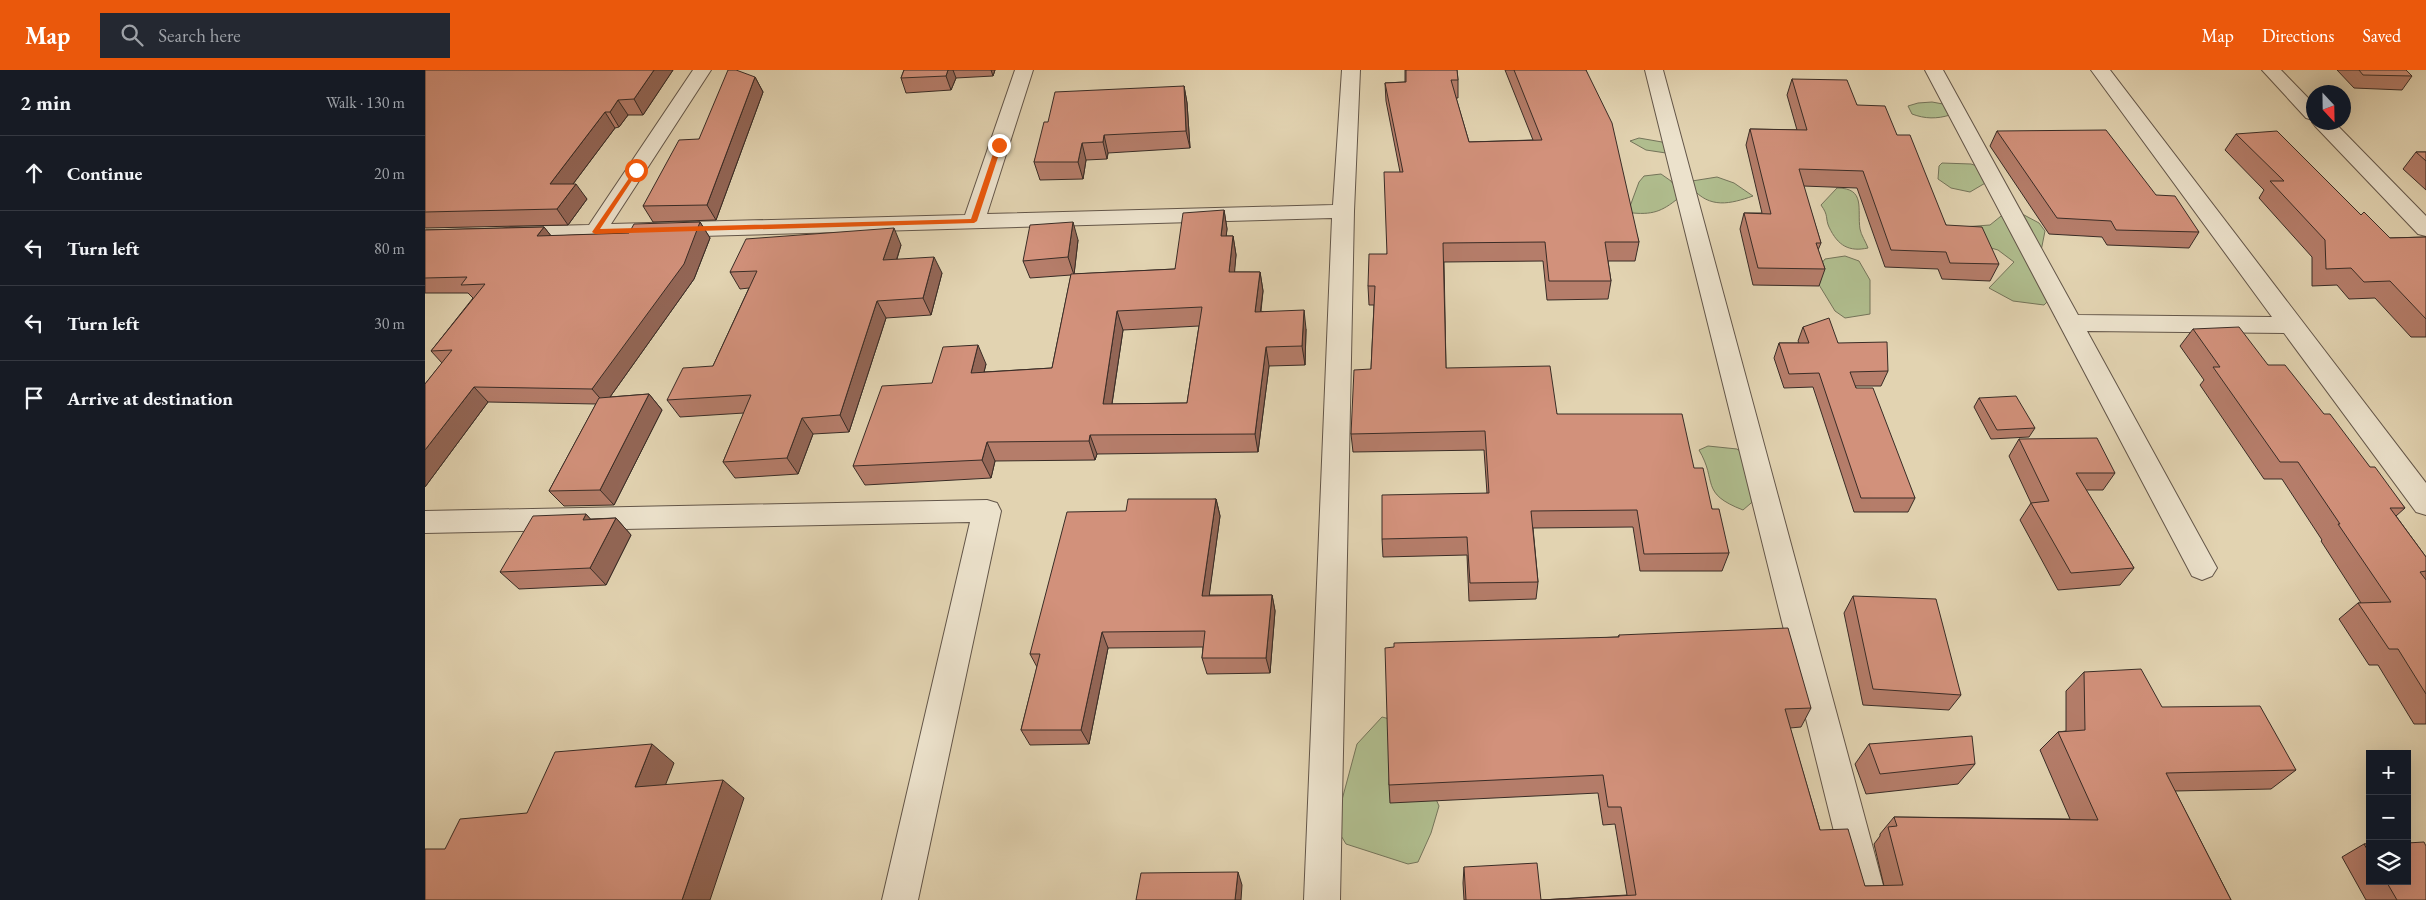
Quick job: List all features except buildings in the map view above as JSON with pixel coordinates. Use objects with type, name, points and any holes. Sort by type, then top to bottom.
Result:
[{"type":"street","points":[[595,232],[701,70]]},
{"type":"street","points":[[974,221],[1024,70]]},
{"type":"street","points":[[1322,900],[1343,211],[1351,70]]},
{"type":"street","points":[[1654,70],[1869,900]]},
{"type":"street","points":[[1934,70],[2202,568]]},
{"type":"street","points":[[2100,70],[2426,504]]},
{"type":"street","points":[[2271,70],[2306,107]]},
{"type":"street","points":[[2330,130],[2426,229]]},
{"type":"street","points":[[495,235],[1343,211]]},
{"type":"street","points":[[2070,324],[2291,325]]},
{"type":"street","points":[[425,522],[987,512],[900,900]]},
{"type":"green space","points":[[1932,102],[1943,104],[1952,112],[1950,115],[1926,118],[1912,114],[1908,106],[1918,103]]},
{"type":"green space","points":[[1639,138],[1662,142],[1666,147],[1666,153],[1646,150],[1630,141]]},
{"type":"green space","points":[[1942,163],[1971,164],[1980,167],[1987,182],[1970,192],[1951,188],[1938,179],[1939,166]]},
{"type":"green space","points":[[1661,174],[1671,181],[1681,196],[1659,210],[1647,213],[1633,213],[1629,209],[1639,182],[1644,176]]},
{"type":"green space","points":[[1717,177],[1734,183],[1753,196],[1728,203],[1713,202],[1699,195],[1692,188],[1692,181]]},
{"type":"green space","points":[[1837,188],[1846,189],[1856,196],[1859,207],[1861,234],[1868,248],[1850,248],[1840,243],[1832,234],[1821,205]]},
{"type":"green space","points":[[2011,208],[2039,223],[2045,231],[2041,251],[2051,298],[2044,305],[2013,301],[1989,288],[2014,262],[1998,250],[1949,236],[1963,227],[1990,225]]},
{"type":"green space","points":[[1845,256],[1859,261],[1870,280],[1870,314],[1845,318],[1835,311],[1813,275],[1825,259]]},
{"type":"green space","points":[[1708,446],[1737,449],[1763,469],[1765,491],[1743,510],[1729,504],[1715,492],[1705,461],[1699,450]]},
{"type":"green space","points":[[1382,717],[1402,722],[1439,806],[1431,833],[1418,862],[1408,864],[1346,844],[1340,834],[1339,811],[1357,744]]},
{"type":"route","points":[[636,170],[595,232],[974,221],[999,145]]}]
